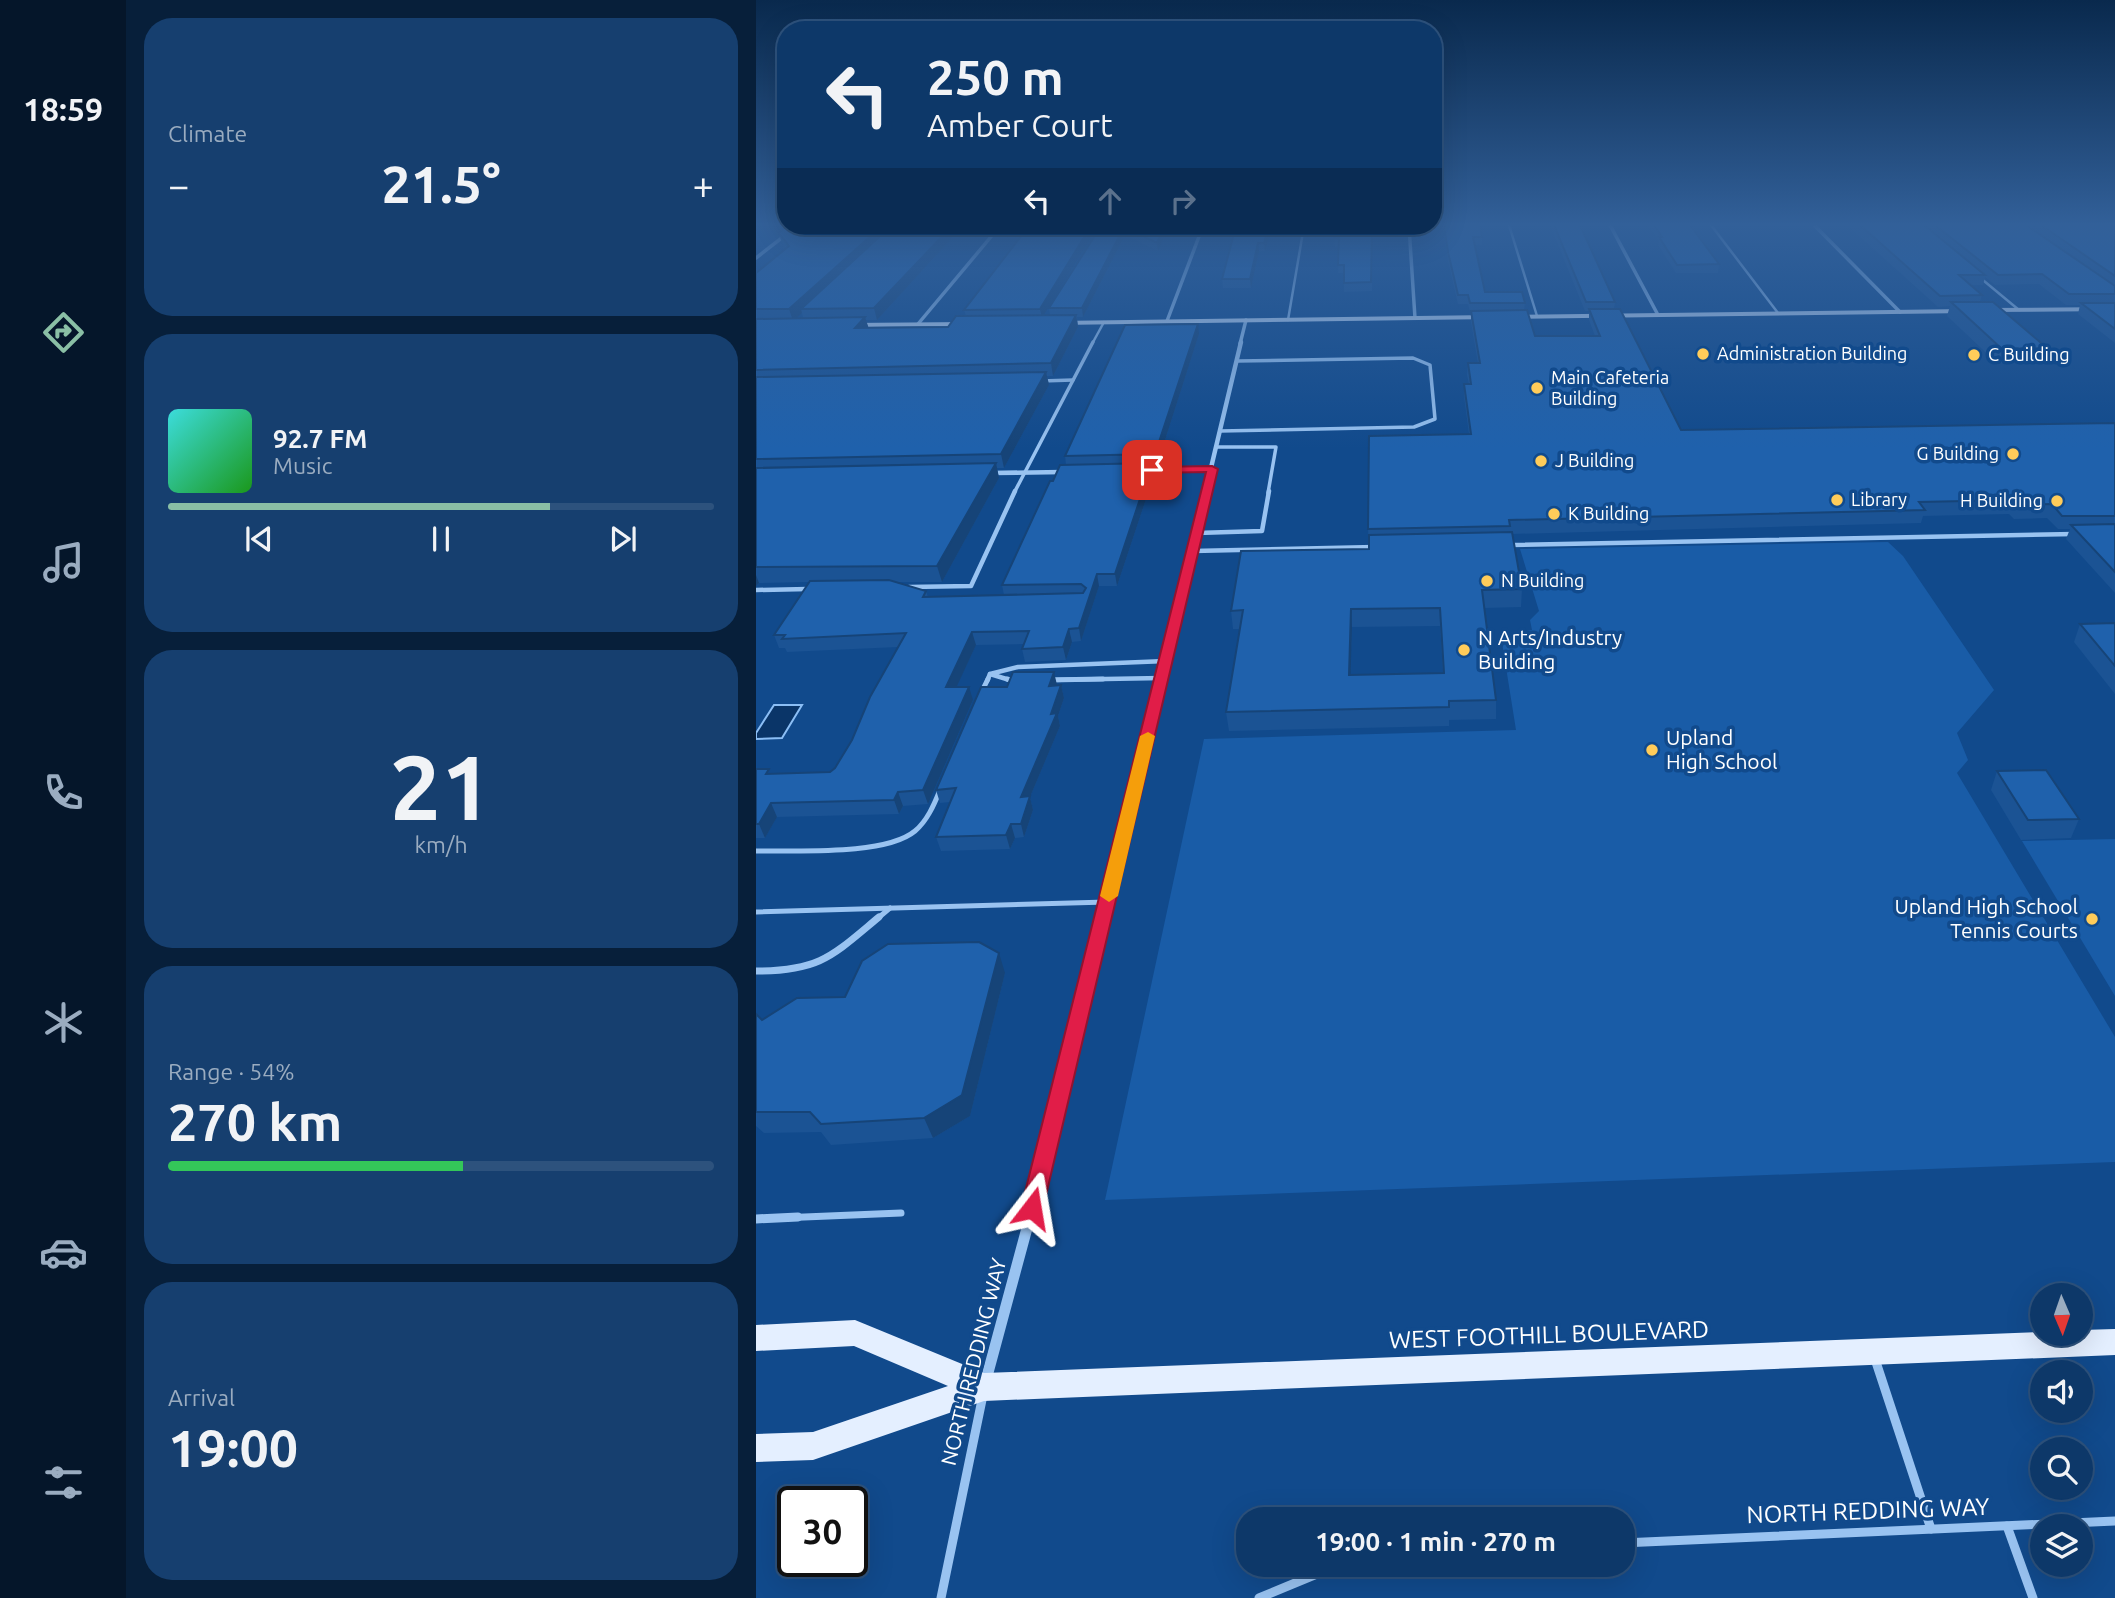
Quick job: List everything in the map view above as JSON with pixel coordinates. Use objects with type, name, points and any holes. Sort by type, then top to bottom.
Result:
[{"type":"main road","name":"WEST FOOTHILL BOULEVARD","points":[[756,1338],[855,1333],[984,1387]]},
{"type":"main road","name":"WEST FOOTHILL BOULEVARD","points":[[756,1448],[813,1446],[984,1387],[2115,1342]]},
{"type":"street","points":[[918,324],[938,300]]},
{"type":"street","points":[[1167,321],[1175,300]]},
{"type":"street","points":[[1414,300],[1415,318]]},
{"type":"street","points":[[1650,300],[1658,315]]},
{"type":"street","points":[[1888,300],[1900,312]]},
{"type":"street","points":[[1982,310],[2115,309]]},
{"type":"street","points":[[1042,323],[1970,311]]},
{"type":"street","name":"NORTH REDDING WAY","points":[[984,1387],[1026,1233],[1167,661],[1246,320]]},
{"type":"street","points":[[834,325],[973,324]]},
{"type":"street","points":[[1139,470],[1212,469]]},
{"type":"street","points":[[983,474],[1074,472]]},
{"type":"lane","points":[[1288,320],[1291,300]]},
{"type":"lane","points":[[1532,300],[1537,316]]},
{"type":"lane","points":[[1768,300],[1778,313]]},
{"type":"lane","points":[[2006,300],[2019,310]]},
{"type":"lane","points":[[914,594],[903,589],[971,586],[1023,473],[1104,322]]},
{"type":"lane","points":[[1220,431],[1414,427],[1435,419],[1430,365],[1413,358],[1237,361]]},
{"type":"lane","points":[[1032,381],[1073,380]]},
{"type":"lane","points":[[1197,533],[1262,531],[1276,447],[1217,447]]},
{"type":"lane","points":[[1500,545],[2088,534]]},
{"type":"lane","points":[[1193,551],[1377,547]]},
{"type":"lane","points":[[756,590],[810,589]]},
{"type":"lane","points":[[990,674],[1018,667],[1167,661]]},
{"type":"lane","points":[[990,674],[1014,681],[1027,680]]},
{"type":"lane","points":[[979,698],[990,674]]},
{"type":"lane","points":[[1040,680],[1162,678]]},
{"type":"lane","points":[[756,851],[868,847],[907,837],[928,817],[943,781]]},
{"type":"lane","points":[[756,912],[1107,902]]},
{"type":"lane","points":[[756,971],[792,971],[831,957],[890,908]]},
{"type":"lane","points":[[756,1219],[901,1213]]},
{"type":"lane","points":[[1872,1352],[1931,1529]]},
{"type":"lane","name":"NORTH REDDING WAY","points":[[941,1598],[984,1387]]},
{"type":"lane","name":"NORTH REDDING WAY","points":[[1635,1542],[2115,1521]]},
{"type":"lane","points":[[2007,1526],[2033,1598]]},
{"type":"lane","points":[[1259,1598],[1310,1577]]},
{"type":"shaded area","name":"Upland High School","points":[[1888,542],[1903,556],[1994,690],[1957,733],[1968,760],[1957,773],[2115,1037],[2115,1162],[1105,1200],[1204,739],[1516,730],[1501,636],[1532,630],[1530,620],[1539,611],[1520,549]]},
{"type":"shaded area","points":[[774,705],[802,705],[782,738],[756,739],[756,733]]},
{"type":"shaded area","name":"Upland High School Tennis Courts","points":[[2115,839],[2115,996],[2022,841]]},
{"type":"building","points":[[756,300],[800,300],[789,309],[756,309]]},
{"type":"building","points":[[811,300],[882,300],[874,308],[801,309]]},
{"type":"building","points":[[972,300],[1046,300],[1040,309],[964,310]]},
{"type":"building","points":[[1054,300],[1086,300],[1082,308],[1049,308]]},
{"type":"building","points":[[1469,300],[1524,300],[1525,303],[1470,303]]},
{"type":"building","points":[[1585,300],[1614,300],[1615,302],[1586,302]]},
{"type":"building","points":[[1951,302],[1993,302],[2047,348],[2002,349]]},
{"type":"building","points":[[2081,303],[2115,303],[2115,329]]},
{"type":"building","points":[[1589,309],[1620,309],[1681,430],[2115,423],[2115,516],[2062,516],[2052,504],[2018,505],[2014,500],[1919,502],[1925,510],[1509,520],[1510,526],[1368,529],[1369,436],[1471,434],[1464,384],[1471,384],[1468,363],[1480,363],[1471,311],[1527,310],[1535,336],[1600,336]]},
{"type":"building","points":[[1076,315],[1051,363],[756,370],[756,319],[865,317],[855,328],[948,327],[956,316]]},
{"type":"building","points":[[1198,324],[1155,454],[1065,456],[1125,325]]},
{"type":"building","points":[[1046,372],[1001,454],[756,459],[756,377]]},
{"type":"building","points":[[996,463],[937,566],[756,567],[756,468]]},
{"type":"building","points":[[1152,463],[1115,574],[1097,574],[1079,628],[1069,629],[1063,647],[1022,649],[1029,631],[972,632],[946,687],[969,687],[923,790],[898,792],[894,800],[771,803],[759,824],[756,824],[756,769],[769,769],[766,774],[830,772],[835,768],[906,633],[782,639],[785,635],[774,635],[810,581],[889,580],[926,591],[923,597],[1083,593],[1086,588],[1081,584],[1002,585],[1050,481],[1053,481],[1060,465]]},
{"type":"building","points":[[2115,524],[2115,572],[2071,525]]},
{"type":"building","points":[[1512,532],[1522,589],[1482,590],[1496,700],[1449,701],[1449,707],[1226,712],[1243,610],[1231,611],[1241,551],[1369,549],[1369,535]],"holes":[[[1440,608],[1444,673],[1349,675],[1351,609]]]},
{"type":"building","points":[[2115,623],[2115,666],[2080,624]]},
{"type":"building","points":[[1013,672],[1054,672],[1049,686],[1061,685],[1051,714],[1057,713],[1021,797],[1030,796],[1021,824],[1011,824],[1006,835],[936,837],[956,788],[936,790],[981,687],[1007,687]]},
{"type":"building","points":[[2046,770],[2079,819],[2028,820],[1997,771]]},
{"type":"building","points":[[979,942],[999,953],[962,1095],[924,1118],[821,1124],[810,1112],[756,1112],[756,1014],[762,1020],[797,998],[845,997],[862,961],[888,944]]},
{"type":"slow traffic","points":[[1109,896],[1148,736]]},
{"type":"place","name":"Administration Building","points":[[1703,354]]},
{"type":"place","name":"C Building","points":[[1974,355]]},
{"type":"place","name":"Main Cafeteria Building","points":[[1537,388]]},
{"type":"place","name":"G Building","points":[[2013,454]]},
{"type":"place","name":"J Building","points":[[1541,461]]},
{"type":"place","name":"Library","points":[[1837,500]]},
{"type":"place","name":"H Building","points":[[2057,501]]},
{"type":"place","name":"K Building","points":[[1554,514]]},
{"type":"place","name":"N Building","points":[[1487,581]]},
{"type":"place","name":"N Arts/Industry Building","points":[[1464,650]]},
{"type":"place","name":"Upland High School","points":[[1652,750]]},
{"type":"place","name":"Upland High School Tennis Courts","points":[[2092,919]]},
{"type":"route","points":[[1032,1208],[1212,469],[1152,470]]}]
